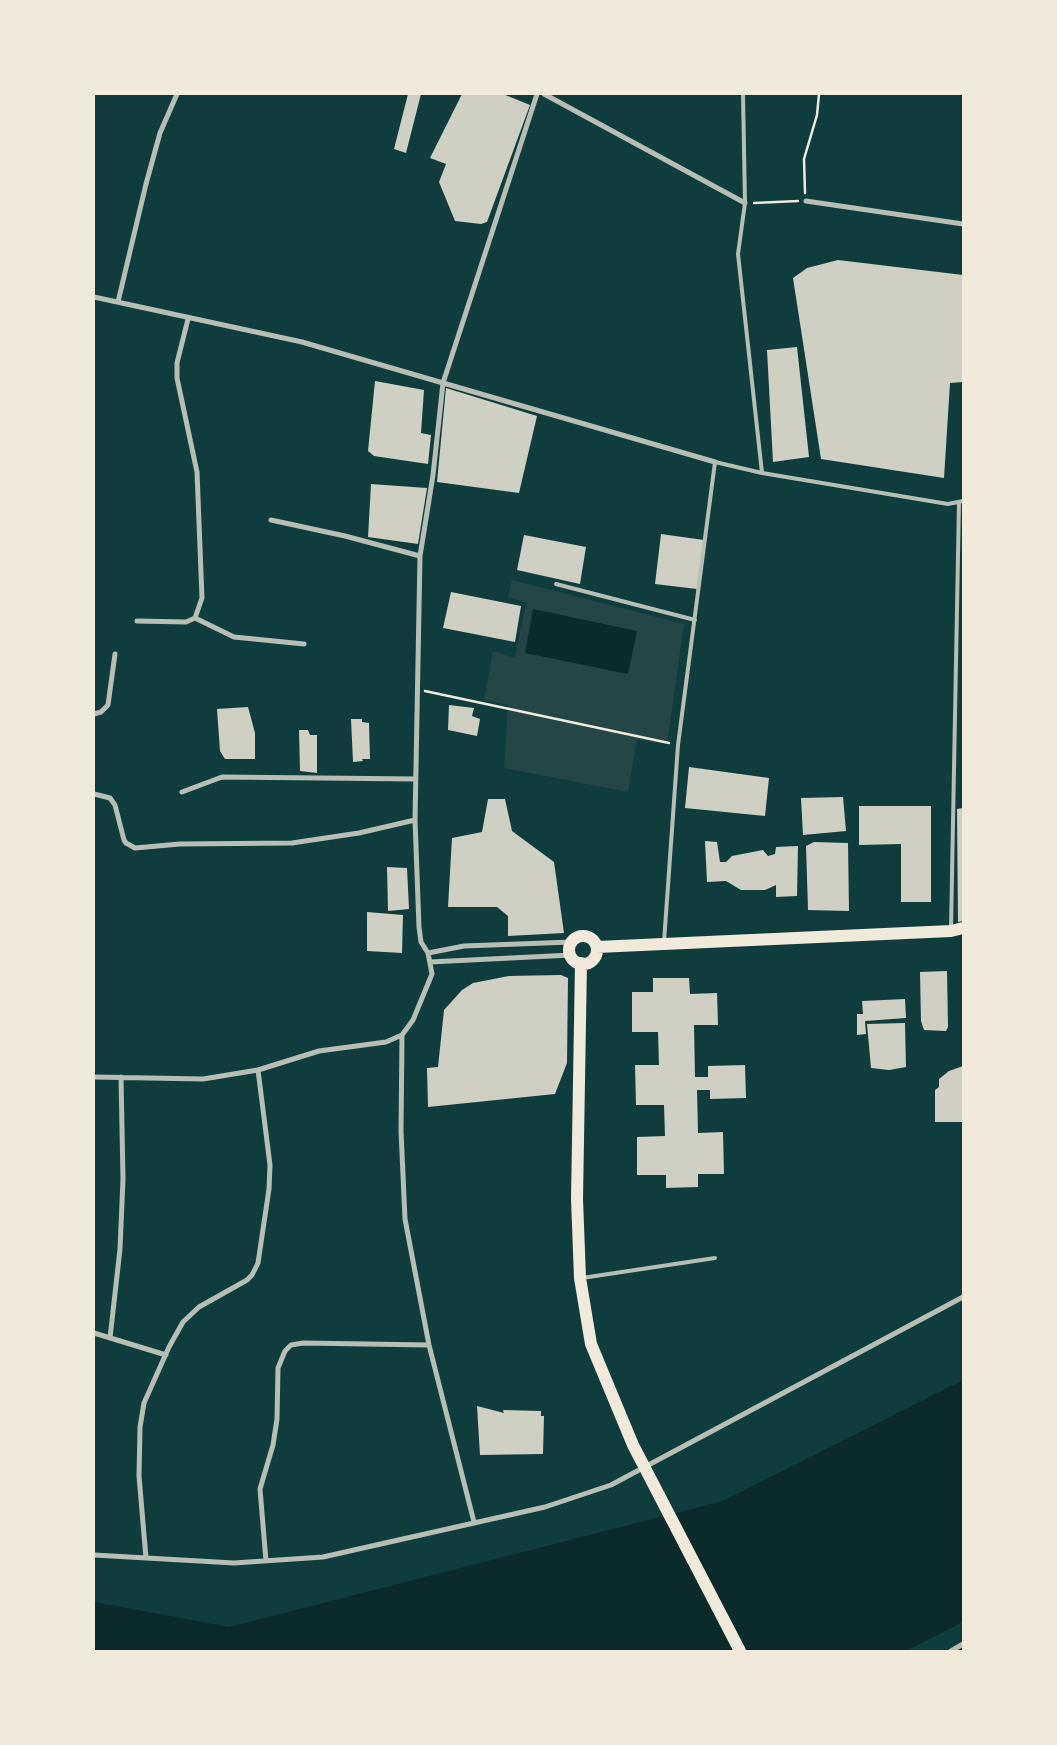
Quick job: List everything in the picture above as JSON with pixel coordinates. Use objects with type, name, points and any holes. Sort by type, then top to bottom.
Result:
[{"type":"main road","points":[[596,947],[957,929]]},
{"type":"main road","points":[[584,936],[592,939],[596,947],[593,959],[581,963],[571,955],[572,942],[584,936]]},
{"type":"main road","points":[[581,963],[577,1199],[580,1278],[591,1344],[633,1445],[740,1651]]},
{"type":"street","points":[[118,302],[160,133],[177,94]]},
{"type":"street","points":[[94,1077],[203,1079],[258,1070],[319,1051],[386,1042],[402,1035],[413,1020],[432,974],[428,953],[421,942],[419,927],[415,820],[420,556],[443,383],[537,94]]},
{"type":"street","points":[[544,94],[745,203]]},
{"type":"street","points":[[806,201],[963,224]]},
{"type":"street","points":[[94,297],[302,342],[715,462]]},
{"type":"street","points":[[137,621],[186,622],[195,618],[202,598],[198,472],[176,378],[177,363],[188,318]]},
{"type":"street","points":[[271,520],[345,536],[420,556]]},
{"type":"street","points":[[195,618],[234,637],[304,644]]},
{"type":"street","points":[[94,714],[101,712],[108,706],[115,654]]},
{"type":"street","points":[[182,792],[222,777],[416,779]]},
{"type":"street","points":[[94,794],[110,798],[126,844],[135,848],[180,844],[292,843],[349,834],[415,820]]},
{"type":"street","points":[[428,953],[464,946],[572,942]]},
{"type":"street","points":[[430,962],[571,955]]},
{"type":"street","points":[[402,1035],[401,1131],[405,1219],[429,1345],[474,1522]]},
{"type":"street","points":[[146,1558],[139,1476],[140,1427],[144,1403],[183,1322],[200,1307],[247,1280],[258,1263],[269,1188],[270,1165],[258,1070]]},
{"type":"street","points":[[110,1338],[120,1249],[123,1179],[120,1077]]},
{"type":"street","points":[[94,1555],[234,1563],[323,1557],[545,1507],[611,1485],[963,1297]]},
{"type":"street","points":[[94,1332],[166,1355]]},
{"type":"street","points":[[266,1560],[260,1489],[274,1445],[277,1419],[278,1368],[285,1351],[291,1345],[303,1342],[429,1345]]},
{"type":"street","points":[[951,1651],[963,1644]]},
{"type":"lane","points":[[743,94],[745,203],[738,254],[762,474]]},
{"type":"lane","points":[[664,944],[678,745],[715,462],[762,474],[948,504],[961,501],[957,929]]},
{"type":"lane","points":[[556,584],[695,620]]},
{"type":"lane","points":[[580,1278],[715,1258]]},
{"type":"path","points":[[745,203],[806,201],[804,159],[817,115],[820,94]]},
{"type":"path","points":[[418,690],[678,745]]},
{"type":"shaded area","points":[[512,580],[684,624],[667,744],[637,740],[628,792],[504,768],[508,705],[484,700],[493,651],[515,658],[526,603],[508,597]]},
{"type":"shaded area","points":[[533,609],[637,631],[628,674],[525,653]]},
{"type":"shaded area","points":[[963,1380],[963,1622],[906,1651],[94,1651],[94,1602],[229,1627],[723,1501]]},
{"type":"building","points":[[408,94],[421,94],[406,153],[394,149]]},
{"type":"building","points":[[462,94],[503,94],[530,105],[487,222],[481,224],[455,221],[439,182],[446,164],[430,158]]},
{"type":"building","points":[[838,260],[963,275],[963,382],[950,383],[944,478],[821,459],[793,278],[807,268]]},
{"type":"building","points":[[797,347],[809,457],[773,462],[767,350]]},
{"type":"building","points":[[375,381],[424,390],[421,433],[431,435],[428,464],[374,456],[368,451]]},
{"type":"building","points":[[446,388],[537,416],[519,493],[437,482]]},
{"type":"building","points":[[371,484],[427,488],[418,544],[368,537]]},
{"type":"building","points":[[661,534],[704,540],[697,589],[655,584]]},
{"type":"building","points":[[524,535],[586,547],[580,584],[517,570]]},
{"type":"building","points":[[451,592],[521,606],[515,642],[443,628]]},
{"type":"building","points":[[449,705],[474,708],[472,716],[480,719],[477,736],[448,730]]},
{"type":"building","points":[[248,707],[255,733],[255,759],[225,759],[220,751],[217,709]]},
{"type":"building","points":[[351,719],[362,719],[362,722],[369,723],[370,759],[353,762]]},
{"type":"building","points":[[299,730],[308,730],[310,735],[317,735],[317,773],[300,771]]},
{"type":"building","points":[[689,767],[769,778],[765,816],[685,808]]},
{"type":"building","points":[[843,797],[846,831],[803,835],[801,798]]},
{"type":"building","points":[[488,799],[505,799],[512,831],[554,862],[564,933],[508,936],[508,916],[497,907],[448,907],[452,838],[482,832]]},
{"type":"building","points":[[859,806],[931,806],[931,902],[901,902],[901,844],[859,845]]},
{"type":"building","points":[[963,808],[963,921],[958,922],[957,809]]},
{"type":"building","points":[[705,841],[717,842],[720,862],[726,862],[732,856],[763,850],[768,856],[775,854],[776,847],[798,846],[797,896],[776,897],[776,885],[765,890],[741,890],[726,881],[707,882]]},
{"type":"building","points":[[814,842],[848,843],[849,911],[808,910],[806,846]]},
{"type":"building","points":[[387,867],[407,868],[409,909],[388,911]]},
{"type":"building","points":[[367,912],[403,915],[402,953],[367,951]]},
{"type":"building","points":[[947,971],[948,1027],[946,1031],[924,1030],[921,1021],[920,972]]},
{"type":"building","points":[[561,975],[568,978],[567,1063],[555,1094],[428,1107],[427,1068],[438,1067],[444,1010],[462,990],[473,983],[509,976]]},
{"type":"building","points":[[653,978],[689,978],[690,994],[717,993],[718,1025],[694,1025],[695,1077],[708,1077],[708,1066],[745,1065],[746,1098],[710,1099],[710,1090],[697,1090],[698,1133],[723,1132],[724,1174],[698,1174],[698,1187],[666,1188],[666,1175],[637,1175],[637,1137],[665,1136],[664,1105],[636,1105],[635,1065],[659,1065],[658,1032],[632,1032],[632,992],[653,992]]},
{"type":"building","points":[[905,999],[906,1018],[865,1021],[866,1034],[857,1035],[857,1014],[863,1014],[862,1001]]},
{"type":"building","points":[[905,1023],[906,1067],[889,1070],[871,1068],[867,1024]]},
{"type":"building","points":[[963,1066],[963,1122],[935,1122],[935,1090],[939,1087],[939,1079],[949,1071]]},
{"type":"building","points":[[477,1406],[504,1413],[503,1410],[541,1411],[541,1416],[544,1416],[543,1454],[480,1455]]}]
